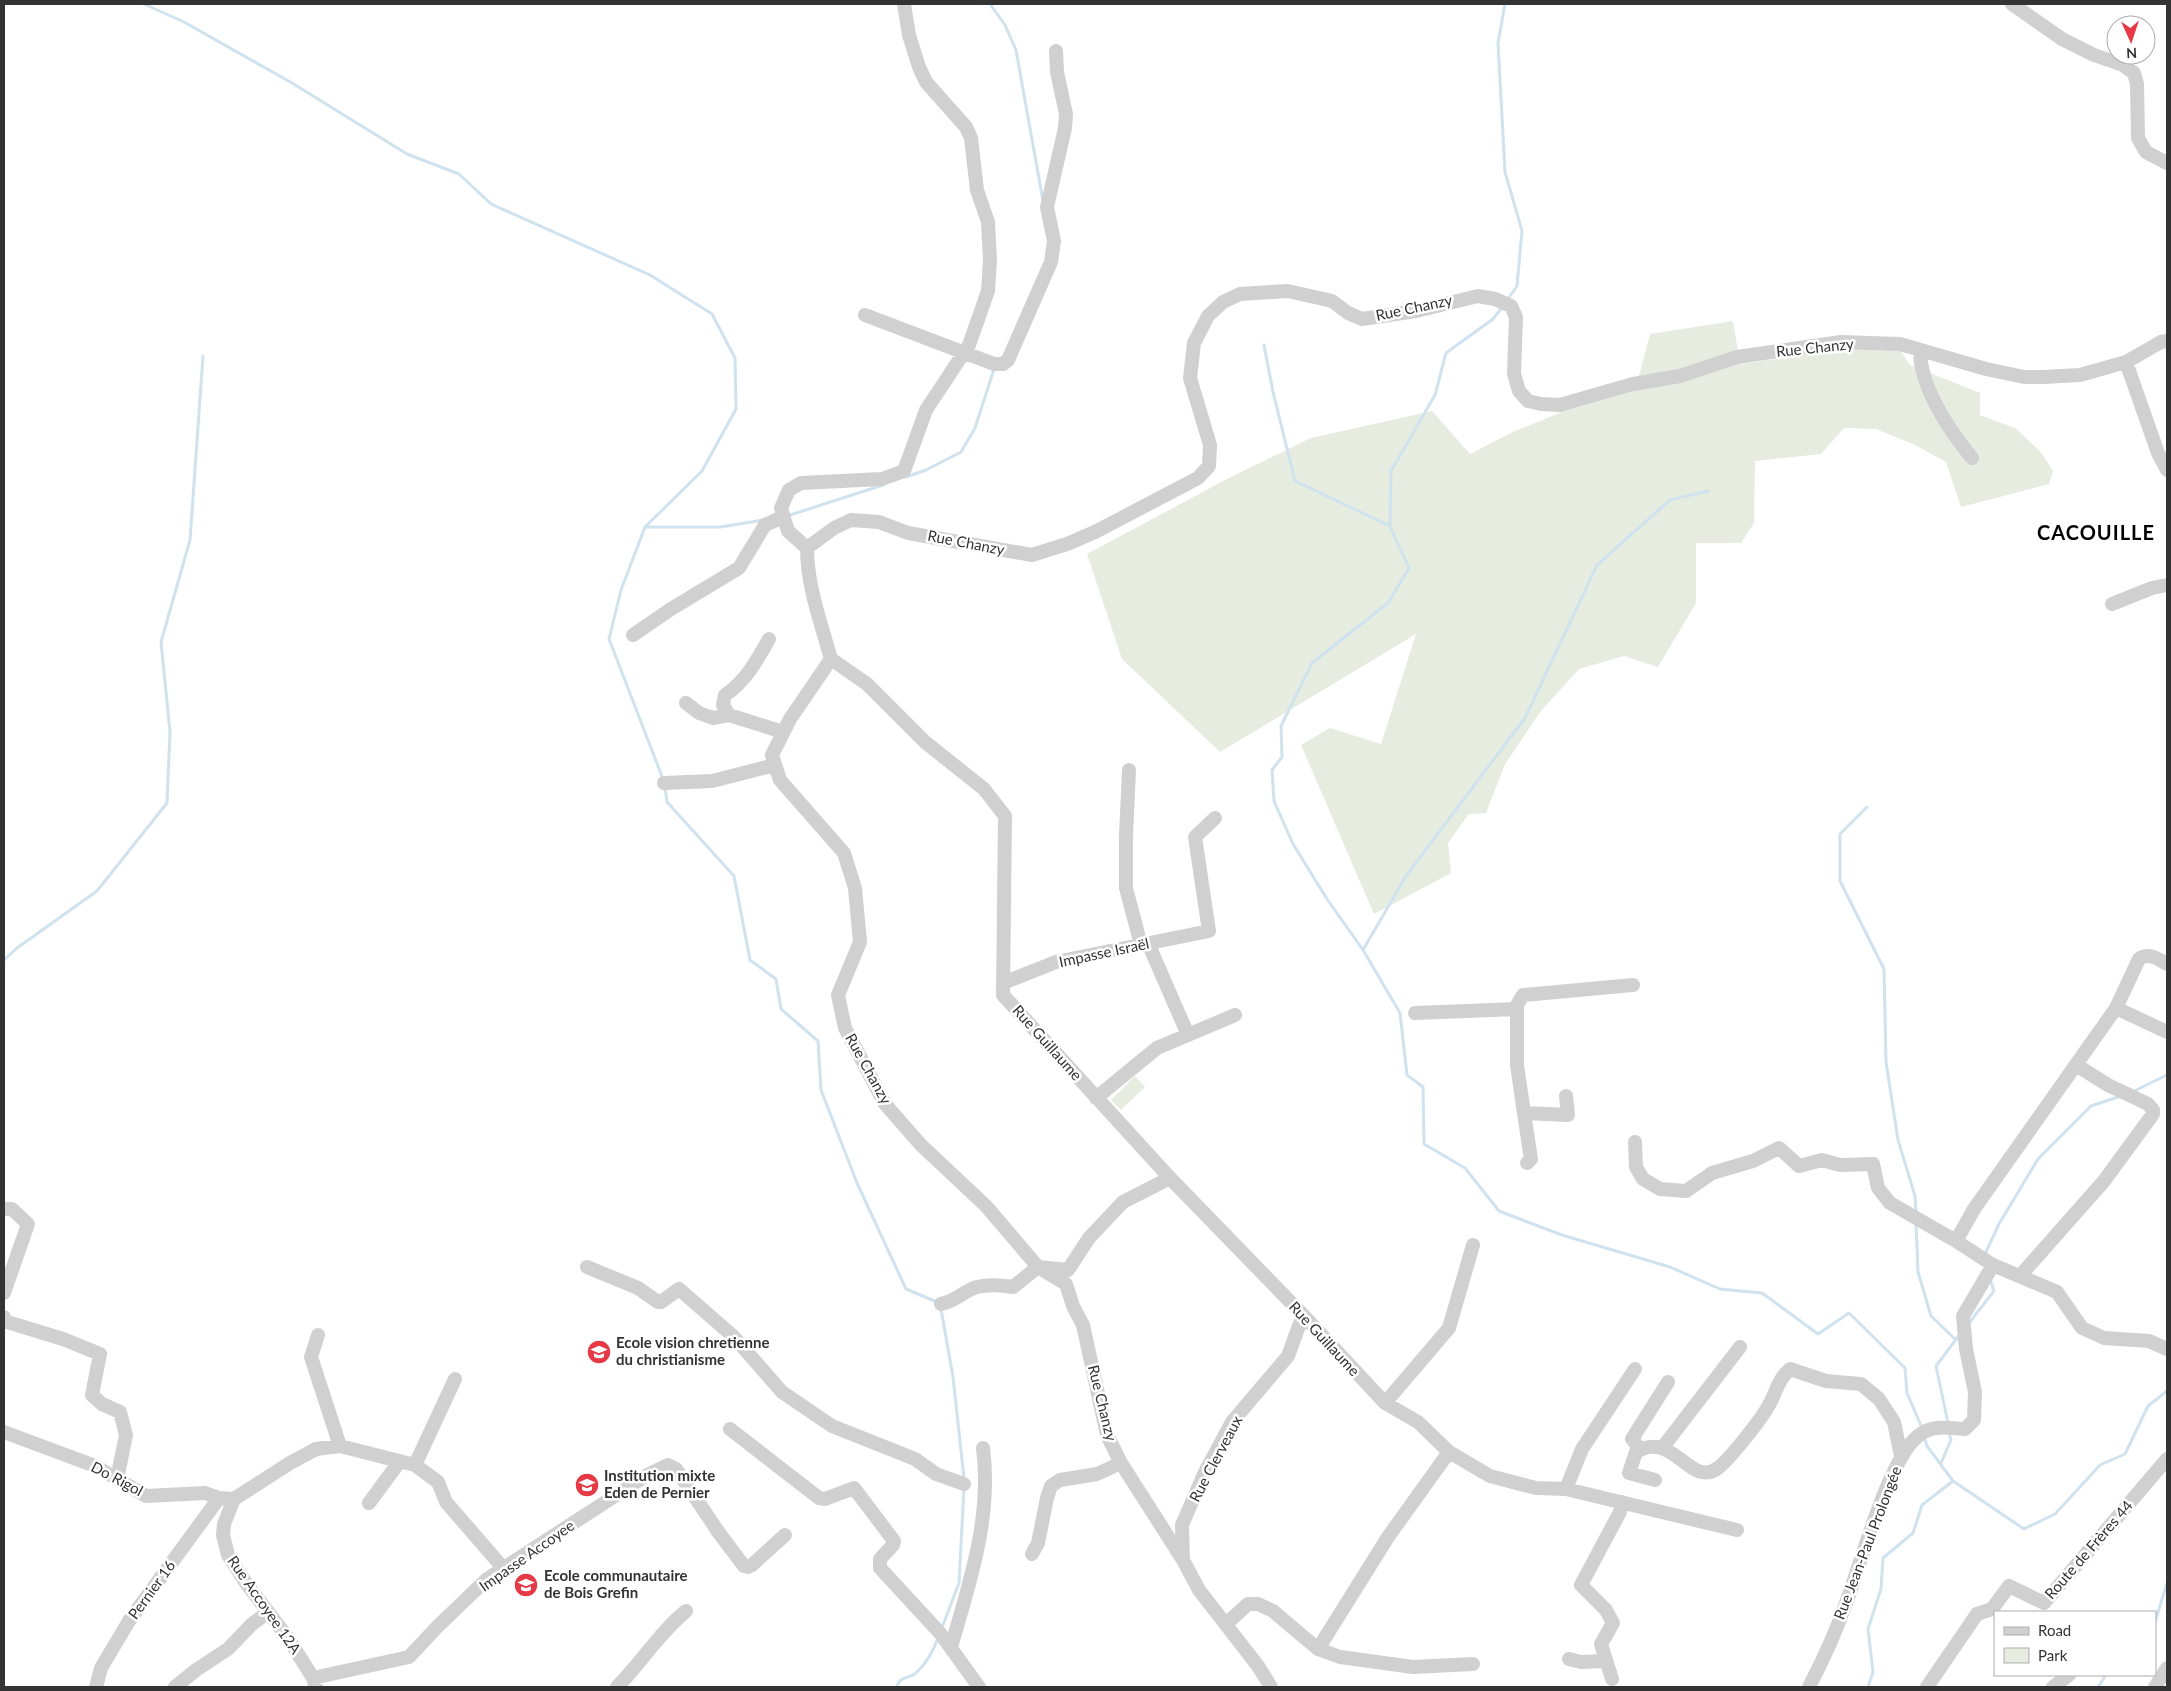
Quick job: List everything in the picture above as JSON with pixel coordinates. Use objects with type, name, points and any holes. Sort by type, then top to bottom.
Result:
[{"type":"street","points":[[904,4],[909,35],[926,82],[966,128],[971,138],[977,190],[988,222],[990,260],[988,291],[969,345],[926,410],[904,471],[882,479],[801,483],[790,490],[781,508],[788,531],[807,548],[807,561],[814,599],[831,659],[867,684],[925,742],[984,789],[1005,816],[1003,989]]},
{"type":"street","points":[[2012,4],[2062,39],[2094,55],[2123,65],[2134,73],[2138,84],[2138,138],[2146,152],[2167,163]]},
{"type":"street","points":[[865,314],[994,364],[1006,363],[1051,262],[1054,240],[1047,207],[1065,128],[1066,114],[1056,72],[1056,51]]},
{"type":"street","name":"Rue Chanzy","points":[[807,548],[834,528],[851,520],[879,522],[908,533],[1032,555],[1067,544],[1095,532],[1198,478],[1209,466],[1210,444],[1190,378],[1194,343],[1208,316],[1223,302],[1240,294],[1288,291],[1332,301],[1348,313],[1362,319],[1416,310],[1464,298],[1478,296],[1495,299],[1511,306],[1516,317],[1514,374],[1519,391],[1528,401],[1560,405],[1633,384],[1680,376],[1739,357],[1840,342],[1900,344],[1986,369],[2024,376],[2080,375],[2126,362],[2161,342],[2167,341]]},
{"type":"street","points":[[1920,350],[1920,362],[1933,396],[1951,432],[1972,458]]},
{"type":"street","points":[[2126,362],[2158,453],[2167,470]]},
{"type":"street","points":[[633,635],[671,609],[740,568],[766,525],[784,517]]},
{"type":"street","points":[[2112,604],[2152,588],[2167,585]]},
{"type":"street","points":[[729,715],[723,705],[724,695],[735,688],[750,672],[769,639]]},
{"type":"street","points":[[664,783],[712,781],[776,765],[772,755],[783,732],[831,659]]},
{"type":"street","points":[[686,703],[699,713],[713,718],[729,715],[783,732]]},
{"type":"street","name":"Rue Chanzy","points":[[776,765],[780,780],[844,853],[856,888],[860,942],[838,995],[845,1028],[849,1037],[885,1104],[921,1145],[986,1206],[1038,1267],[1066,1284],[1073,1306],[1083,1325],[1106,1435],[1121,1464],[1183,1560],[1199,1590],[1258,1666],[1271,1687]]},
{"type":"street","points":[[1129,770],[1126,888],[1144,944],[1188,1035]]},
{"type":"street","name":"Impasse Israël","points":[[1003,989],[1056,962],[1209,931],[1195,837],[1215,818]]},
{"type":"street","points":[[1956,1241],[1974,1209],[2116,1008],[2139,959],[2143,956],[2153,956],[2167,964]]},
{"type":"street","points":[[1527,1163],[1531,1160],[1517,1065],[1518,1001],[1523,995],[1633,985]]},
{"type":"street","name":"Rue Guillaume","points":[[1003,989],[1096,1098],[1385,1403],[1418,1422],[1449,1452],[1490,1476],[1536,1488],[1566,1489],[1737,1530]]},
{"type":"street","points":[[2116,1008],[2167,1032]]},
{"type":"street","points":[[1415,1013],[1517,1009]]},
{"type":"street","points":[[1096,1098],[1157,1048],[1235,1015]]},
{"type":"street","points":[[2020,1276],[2104,1181],[2153,1114],[2153,1110],[2148,1104],[2076,1065]]},
{"type":"street","points":[[1524,1113],[1568,1115],[1566,1096]]},
{"type":"street","points":[[1635,1142],[1636,1167],[1643,1179],[1660,1189],[1686,1191],[1712,1173],[1753,1161],[1779,1148],[1799,1166],[1822,1160],[1840,1165],[1873,1164],[1878,1188],[1890,1203],[1993,1265],[2057,1292],[2082,1328],[2104,1338],[2149,1341],[2167,1349]]},
{"type":"street","points":[[941,1304],[952,1302],[975,1287],[998,1285],[1013,1287],[1038,1267],[1068,1270],[1089,1238],[1123,1202],[1170,1178]]},
{"type":"street","points":[[4,1209],[12,1209],[28,1224],[4,1293]]},
{"type":"street","points":[[1385,1403],[1448,1328],[1473,1246]]},
{"type":"street","name":"Rue Jean-Paul Prolongée","points":[[1809,1687],[1846,1606],[1879,1509],[1901,1456],[1918,1436],[1934,1427],[1965,1429],[1974,1420],[1975,1392],[1966,1350],[1963,1316],[1993,1265]]},
{"type":"street","points":[[587,1267],[638,1288],[658,1302],[661,1302],[679,1289],[733,1336],[782,1392],[832,1426],[915,1458],[936,1474],[964,1484]]},
{"type":"street","name":"Rue Clerveaux","points":[[1183,1560],[1182,1525],[1206,1472],[1232,1422],[1288,1356],[1303,1315]]},
{"type":"street","points":[[4,1317],[4,1321],[100,1354],[92,1395],[102,1404],[120,1412],[126,1435],[117,1479]]},
{"type":"street","points":[[318,1335],[311,1358],[340,1446]]},
{"type":"street","points":[[1663,1447],[1740,1347]]},
{"type":"street","points":[[1566,1489],[1582,1449],[1635,1369]]},
{"type":"street","points":[[1655,1480],[1629,1473],[1636,1452],[1654,1445],[1663,1447],[1700,1472],[1717,1469],[1730,1456],[1769,1405],[1780,1378],[1790,1369],[1826,1381],[1861,1384],[1879,1398],[1894,1422],[1901,1456]]},
{"type":"street","points":[[414,1464],[455,1379]]},
{"type":"street","points":[[1640,1449],[1632,1439],[1668,1382]]},
{"type":"street","points":[[730,1429],[820,1498],[825,1499],[854,1488],[894,1541],[893,1545],[880,1559],[880,1568],[951,1646],[979,1687]]},
{"type":"street","name":"Do Rigol","points":[[4,1432],[95,1466],[146,1496],[205,1493],[219,1498],[234,1499]]},
{"type":"street","points":[[234,1499],[316,1449],[340,1446],[414,1464],[438,1482],[446,1502],[504,1569]]},
{"type":"street","points":[[951,1646],[975,1562],[980,1532],[985,1485],[983,1448]]},
{"type":"street","points":[[1318,1649],[1388,1537],[1449,1452]]},
{"type":"street","name":"Route de Frères 44","points":[[1928,1687],[1978,1614],[1992,1609],[2009,1586],[2044,1603],[2167,1459]]},
{"type":"street","points":[[369,1504],[400,1461]]},
{"type":"street","points":[[1032,1554],[1039,1536],[1051,1486],[1060,1480],[1097,1474],[1121,1464]]},
{"type":"street","name":"Impasse Accoyee","points":[[314,1682],[409,1657],[487,1579],[647,1476],[668,1465],[676,1468],[719,1533],[744,1566],[748,1567],[785,1535]]},
{"type":"street","name":"Pernier 16","points":[[96,1687],[101,1668],[130,1620],[219,1498]]},
{"type":"street","name":"Rue Accoyee 12A","points":[[234,1499],[224,1524],[223,1534],[228,1555],[288,1638],[314,1682]]},
{"type":"street","points":[[1612,1679],[1601,1644],[1613,1623],[1606,1610],[1581,1586],[1620,1512],[1622,1502]]},
{"type":"street","points":[[1226,1624],[1248,1604],[1258,1604],[1273,1611],[1318,1649],[1340,1657],[1413,1667],[1473,1664]]},
{"type":"street","points":[[617,1687],[633,1670],[666,1627],[686,1610]]},
{"type":"street","points":[[175,1687],[196,1670],[228,1649],[251,1625],[268,1612]]},
{"type":"street","points":[[1569,1659],[1581,1662],[1606,1660]]},
{"type":"street","points":[[2155,1687],[2166,1668]]},
{"type":"street","points":[[2053,1687],[2068,1676]]},
{"type":"green space","points":[[1733,321],[1740,364],[1843,349],[1900,350],[1910,365],[1980,393],[1980,415],[2015,428],[2040,451],[2053,471],[2049,484],[1961,507],[1946,462],[1915,445],[1876,429],[1844,428],[1821,454],[1755,461],[1754,523],[1741,543],[1696,543],[1696,603],[1658,667],[1624,656],[1579,669],[1541,711],[1505,764],[1486,813],[1469,814],[1448,843],[1451,873],[1374,914],[1301,745],[1330,728],[1381,744],[1416,634],[1220,752],[1122,659],[1087,554],[1227,479],[1311,438],[1432,411],[1470,454],[1513,432],[1562,412],[1635,391],[1650,334]]},
{"type":"green space","points":[[1135,1076],[1145,1087],[1121,1110],[1111,1100]]},
{"type":"waterway","points":[[144,4],[184,22],[292,83],[407,154],[459,174],[491,204],[650,275],[712,314],[735,358],[736,409],[702,471],[645,527]]},
{"type":"waterway","points":[[990,4],[1005,25],[1016,50],[1043,201]]},
{"type":"waterway","points":[[1505,4],[1498,43],[1505,172],[1522,231],[1517,286],[1508,299]]},
{"type":"waterway","points":[[1503,306],[1493,319],[1446,353],[1435,395],[1391,471],[1390,526],[1409,568],[1388,603],[1312,663],[1281,726],[1282,757],[1272,770],[1274,801],[1293,844],[1327,899],[1363,950],[1400,1013],[1407,1075],[1423,1087],[1424,1144],[1465,1168],[1499,1211],[1562,1235],[1670,1267],[1720,1289],[1762,1293],[1818,1334],[1849,1313],[1905,1368],[1907,1393],[1922,1428]]},
{"type":"waterway","points":[[1264,345],[1273,392],[1295,481],[1390,526]]},
{"type":"waterway","points":[[4,960],[17,948],[97,891],[167,803],[170,732],[161,642],[190,540],[203,356]]},
{"type":"waterway","points":[[906,477],[926,470],[961,452],[975,428],[994,369]]},
{"type":"waterway","points":[[787,516],[883,485]]},
{"type":"waterway","points":[[1363,950],[1406,876],[1525,718],[1597,565],[1670,500],[1708,491]]},
{"type":"waterway","points":[[663,779],[609,639],[621,590],[645,527],[721,527],[763,520]]},
{"type":"waterway","points":[[665,787],[667,802],[734,876],[750,960],[776,979],[781,1009],[818,1041],[821,1090],[857,1183],[906,1289],[937,1302]]},
{"type":"waterway","points":[[1867,807],[1840,834],[1840,881],[1884,969],[1886,1062],[1898,1140],[1915,1196],[1916,1213]]},
{"type":"waterway","points":[[2132,1092],[2167,1075]]},
{"type":"waterway","points":[[1985,1254],[1999,1224],[2038,1159],[2091,1106],[2121,1096]]},
{"type":"waterway","points":[[1916,1222],[1918,1272],[1931,1316],[1956,1340]]},
{"type":"waterway","points":[[1969,1323],[1994,1291],[1990,1279]]},
{"type":"waterway","points":[[941,1309],[953,1377],[964,1478]]},
{"type":"waterway","points":[[1948,1423],[1936,1366],[1960,1334]]},
{"type":"waterway","points":[[1924,1437],[1927,1446],[1953,1481],[2024,1529],[2055,1514],[2100,1465],[2125,1454],[2148,1406],[2167,1391]]},
{"type":"waterway","points":[[1941,1463],[1951,1440],[1949,1432]]},
{"type":"waterway","points":[[1868,1687],[1873,1672],[1868,1629],[1881,1589],[1883,1558],[1913,1533],[1922,1505],[1953,1481]]},
{"type":"waterway","points":[[941,1630],[959,1583],[964,1487]]},
{"type":"waterway","points":[[2156,1619],[2167,1583]]},
{"type":"waterway","points":[[897,1687],[900,1681],[916,1673],[923,1665],[932,1653],[938,1638]]},
{"type":"waterway","points":[[2098,1687],[2105,1676]]},
{"type":"place","name":"Ecole vision chretienne du christianisme","points":[[599,1352]]},
{"type":"place","name":"Institution mixte Eden de Pernier","points":[[587,1485]]},
{"type":"place","name":"Ecole communautaire de Bois Grefin","points":[[526,1585]]},
{"type":"district","name":"CACOUILLE","points":[[2096,533]]}]
